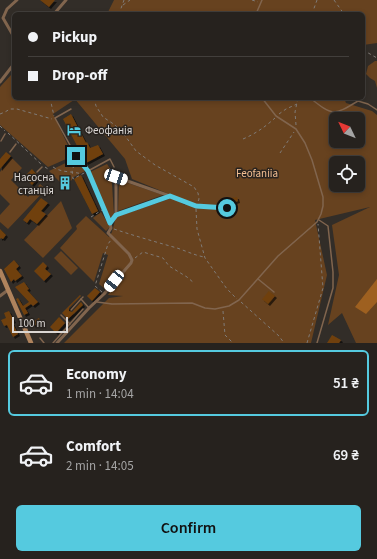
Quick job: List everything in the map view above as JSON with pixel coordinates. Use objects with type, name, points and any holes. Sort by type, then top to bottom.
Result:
[{"type":"street","points":[[12,34],[3,18],[7,9],[17,0]]},
{"type":"street","points":[[56,12],[66,0]]},
{"type":"street","points":[[0,82],[12,67]]},
{"type":"street","points":[[116,215],[116,177],[170,196]]},
{"type":"street","points":[[57,343],[89,308],[97,302],[114,281],[125,271],[132,260],[129,254],[108,233],[111,228],[110,223],[116,215],[170,196]]},
{"type":"street","points":[[0,271],[31,343]]},
{"type":"street","points":[[0,296],[8,290]]},
{"type":"lane","points":[[258,12],[262,0]]},
{"type":"lane","points":[[97,302],[112,304],[192,303],[205,308],[223,308],[239,300],[278,256],[318,221],[323,206],[323,198],[312,160],[305,143],[296,129],[276,116],[264,100]]},
{"type":"lane","points":[[313,100],[328,112],[334,113],[341,112],[358,101],[368,104],[377,110]]},
{"type":"lane","points":[[71,109],[55,119],[78,158],[88,171],[110,223]]},
{"type":"lane","points":[[1,141],[5,134]]},
{"type":"lane","points":[[10,152],[16,144]]},
{"type":"lane","points":[[88,171],[110,160],[114,167]]},
{"type":"lane","points":[[37,172],[42,167]]},
{"type":"lane","points":[[170,196],[196,206],[227,208]]},
{"type":"lane","points":[[317,343],[333,288],[328,226],[318,221]]},
{"type":"lane","points":[[258,279],[274,292]]},
{"type":"lane","points":[[71,310],[83,297]]},
{"type":"lane","points":[[81,299],[89,308]]},
{"type":"lane","points":[[53,343],[83,309]]},
{"type":"lane","points":[[61,315],[70,324]]},
{"type":"lane","points":[[40,338],[44,343]]},
{"type":"path","points":[[120,12],[124,0]]},
{"type":"path","points":[[122,5],[130,0]]},
{"type":"path","points":[[252,0],[260,3]]},
{"type":"path","points":[[313,12],[317,0]]},
{"type":"path","points":[[334,0],[343,12]]},
{"type":"path","points":[[365,51],[377,58]]},
{"type":"path","points":[[50,100],[52,112],[55,119]]},
{"type":"path","points":[[243,139],[253,135],[267,125],[276,116],[297,104]]},
{"type":"path","points":[[0,114],[10,109],[17,109],[55,119]]},
{"type":"path","points":[[0,126],[48,169]]},
{"type":"path","points":[[78,158],[72,170],[73,179],[88,171]]},
{"type":"path","points":[[53,166],[58,170],[70,172],[74,171],[82,174]]},
{"type":"path","points":[[91,217],[104,208]]},
{"type":"path","points":[[307,343],[323,288],[318,221]]},
{"type":"path","points":[[111,228],[135,237],[182,249],[204,258]]},
{"type":"path","points":[[102,291],[95,286],[108,244],[113,238]]},
{"type":"path","points":[[132,260],[143,252],[163,258],[169,266],[187,277],[194,284]]},
{"type":"path","points":[[239,300],[279,336],[284,343]]},
{"type":"path","points":[[223,308],[225,335],[233,343]]},
{"type":"green space","points":[[114,0],[377,0],[377,43],[365,45],[365,12],[108,12]]},
{"type":"green space","points":[[377,61],[377,88],[375,81],[366,74],[368,66]]},
{"type":"green space","points":[[11,75],[12,100],[74,100],[53,114],[73,156],[48,167],[0,125],[0,87]]},
{"type":"green space","name":"Feofaniia","points":[[76,100],[345,100],[346,103],[372,111],[377,115],[377,343],[356,343],[342,313],[328,325],[339,275],[332,225],[370,207],[315,220],[327,275],[311,343],[64,343],[109,298],[123,296],[108,295],[116,280],[106,290],[99,284],[108,255],[103,253],[94,282],[60,248],[77,229],[76,226],[86,216],[109,237],[116,217],[172,198],[185,205],[186,201],[132,179],[125,159]]},
{"type":"green space","points":[[12,158],[22,168],[11,180],[28,197],[40,184],[46,189],[8,229],[0,222],[0,215],[10,204],[0,194],[0,172]]},
{"type":"green space","points":[[76,158],[85,171],[63,185],[49,171]]},
{"type":"green space","points":[[107,164],[111,170],[114,214],[110,219],[90,172]]},
{"type":"green space","points":[[119,180],[163,195],[118,211]]},
{"type":"green space","points":[[61,201],[72,228],[43,258],[24,240]]},
{"type":"green space","points":[[101,212],[110,227],[106,231],[93,218]]},
{"type":"green space","points":[[61,251],[78,268],[71,275],[54,258]]},
{"type":"shaded area","points":[[377,279],[377,302],[366,314],[355,307]]},
{"type":"building","points":[[40,0],[55,0],[49,7]]},
{"type":"building","name":"Феофанія","points":[[71,114],[90,148],[98,145],[103,154],[86,163],[63,119]]},
{"type":"building","points":[[6,152],[11,156],[0,169],[0,159]]},
{"type":"building","points":[[32,169],[39,177],[32,185],[24,177]]},
{"type":"building","points":[[81,175],[98,211],[92,214],[74,179]]},
{"type":"building","points":[[237,197],[238,201],[235,202],[235,204],[227,206],[226,199]]},
{"type":"building","points":[[41,198],[48,203],[41,211],[46,214],[37,224],[30,219],[27,223],[23,220]]},
{"type":"building","points":[[0,229],[6,235],[3,239],[0,239]]},
{"type":"building","points":[[14,260],[19,266],[16,269],[22,276],[11,282],[4,269]]},
{"type":"building","points":[[43,262],[47,266],[45,269],[51,274],[44,281],[34,271]]},
{"type":"building","points":[[24,282],[29,289],[27,290],[38,302],[33,306],[31,304],[25,308],[28,313],[24,315],[16,299],[18,298],[23,306],[29,302],[15,287]]},
{"type":"building","points":[[95,288],[100,292],[92,301],[87,296]]},
{"type":"building","points":[[269,291],[275,296],[268,304],[262,299]]},
{"type":"building","points":[[80,295],[81,296],[69,308],[69,311],[72,312],[81,302],[83,305],[68,319],[62,313]]},
{"type":"building","points":[[9,311],[14,321],[12,322],[18,334],[13,337],[7,325],[4,326],[1,320],[6,318],[4,313]]},
{"type":"building","points":[[59,317],[65,323],[56,333],[50,327]]},
{"type":"building","points":[[39,318],[42,324],[38,326],[37,324],[34,326],[32,322]]},
{"type":"building","points":[[332,335],[341,340],[339,343],[327,343]]},
{"type":"place","name":"Феофанія","points":[[74,130]]},
{"type":"place","name":"Насосна станція","points":[[65,183]]},
{"type":"route","points":[[76,156],[88,171],[110,223],[116,215],[170,196],[196,206],[227,208]]}]
